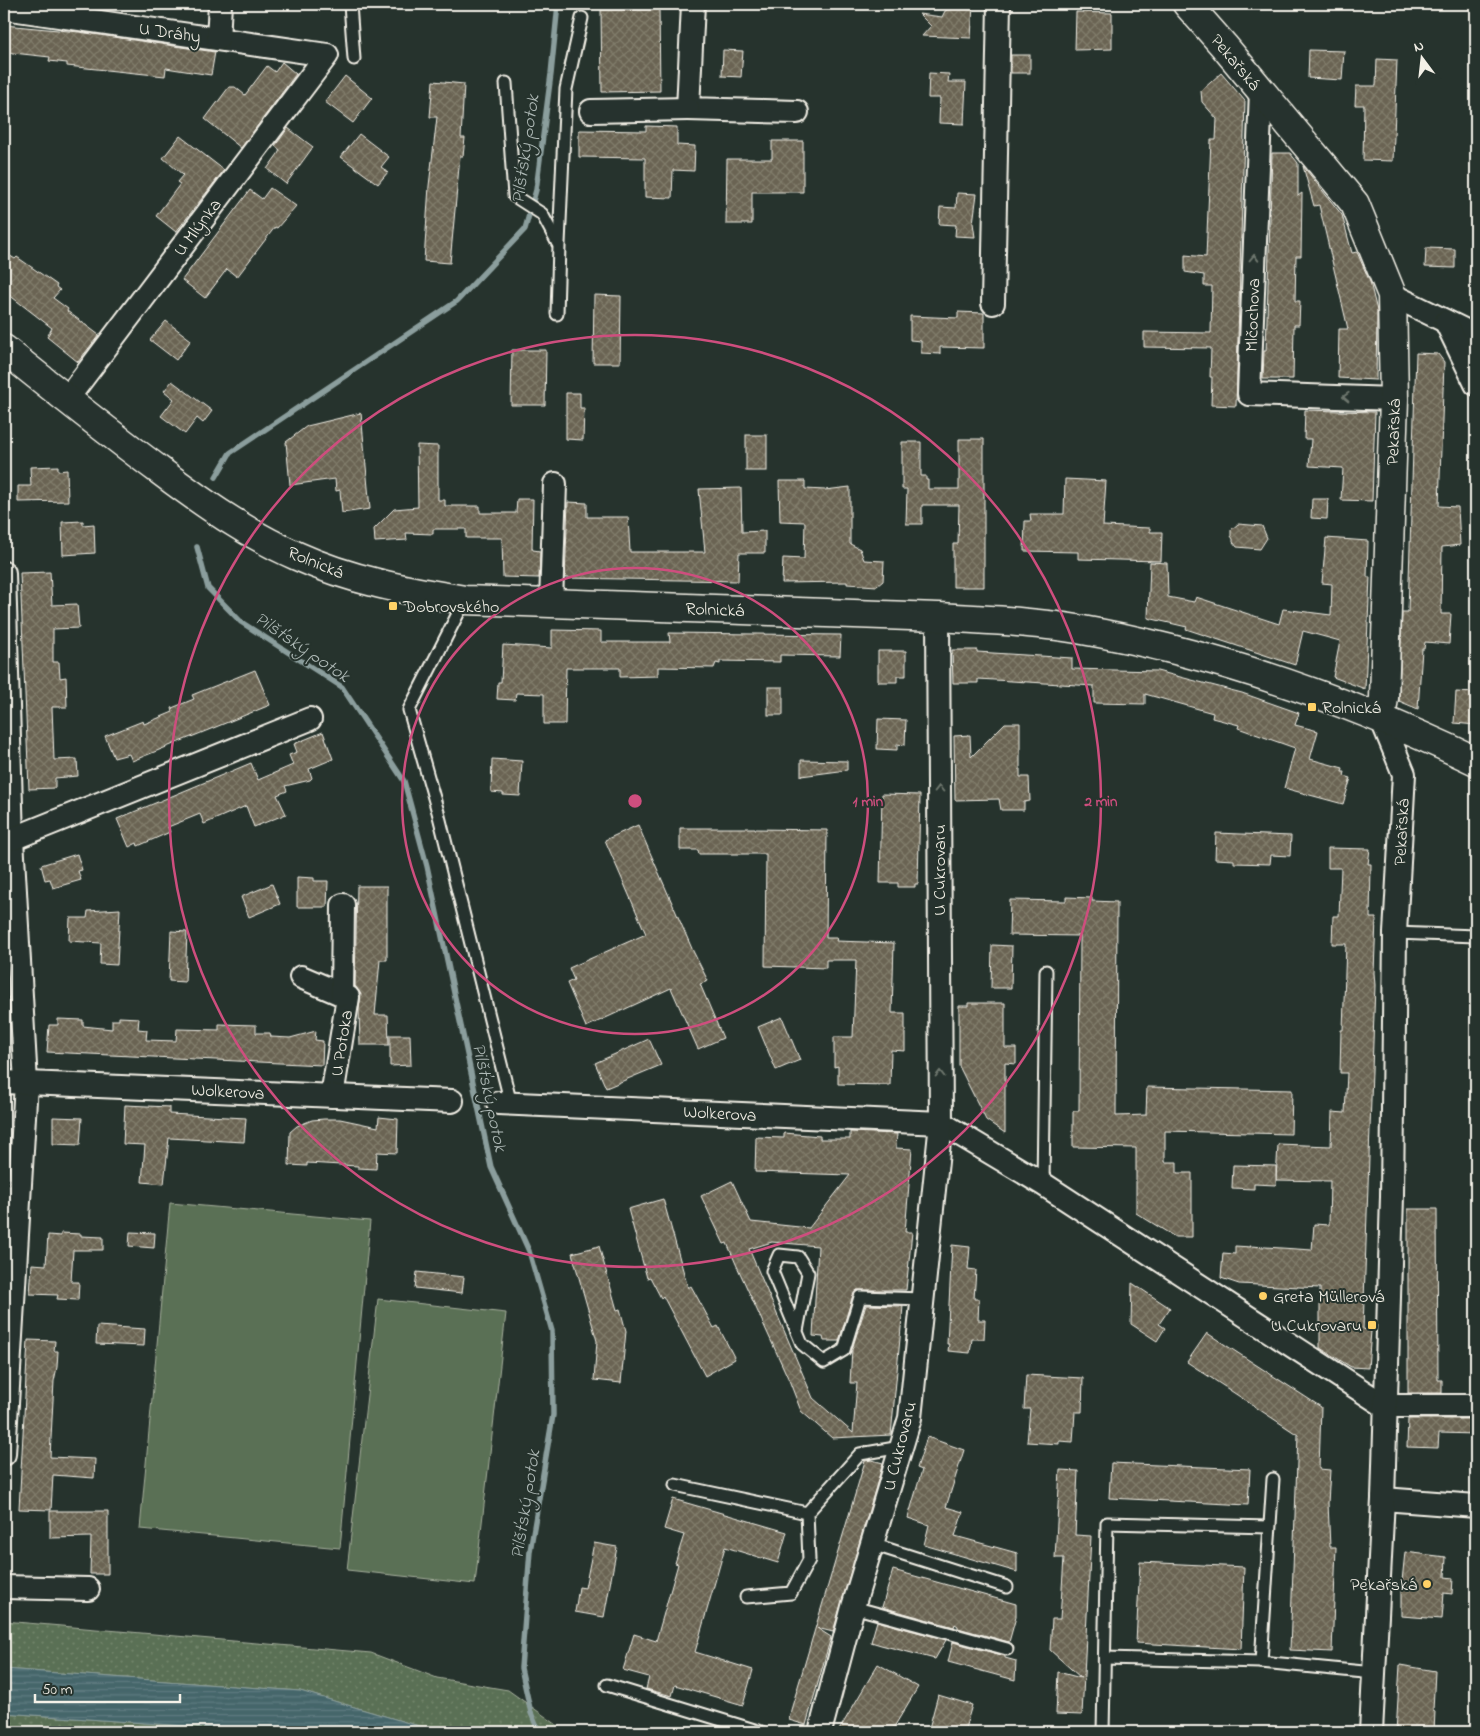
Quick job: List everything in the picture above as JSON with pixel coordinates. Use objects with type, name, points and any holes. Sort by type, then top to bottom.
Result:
[{"type":"street","name":"U Dráhy","points":[[218,39],[220,4]]},
{"type":"street","points":[[688,110],[693,4]]},
{"type":"street","points":[[993,303],[999,4]]},
{"type":"street","name":"Pekařská","points":[[1187,4],[1355,204],[1392,295],[1394,399],[1384,698],[1381,718],[1404,774],[1394,933],[1392,1196],[1383,1499],[1371,1732]]},
{"type":"street","name":"U Dráhy","points":[[4,8],[327,55]]},
{"type":"street","name":"U Mlýnka","points":[[67,399],[327,55]]},
{"type":"street","name":"Mlčochova","points":[[1261,90],[1249,394],[1394,399]]},
{"type":"street","points":[[591,111],[796,112]]},
{"type":"street","points":[[1392,295],[1476,336]]},
{"type":"street","points":[[1446,322],[1476,384]]},
{"type":"street","name":"Rolnická","points":[[4,349],[131,450],[201,502],[258,537],[297,556],[352,577],[408,591],[465,600],[938,617],[1008,621],[1077,629],[1200,656],[1323,696],[1381,718],[1476,761]]},
{"type":"street","points":[[551,603],[555,484]]},
{"type":"street","points":[[4,573],[12,838],[26,1082],[4,1454]]},
{"type":"street","name":"U Cukrovaru","points":[[820,1732],[853,1607],[910,1418],[923,1299],[941,1123],[938,617]]},
{"type":"street","points":[[12,838],[310,719]]},
{"type":"street","name":"U Potoka","points":[[342,995],[343,905]]},
{"type":"street","name":"U Potoka","points":[[301,977],[348,997],[332,1096]]},
{"type":"street","name":"Wolkerova","points":[[4,1082],[452,1101]]},
{"type":"street","name":"Wolkerova","points":[[505,1104],[941,1123]]},
{"type":"street","points":[[941,1123],[1043,1184],[1385,1406],[1476,1406]]},
{"type":"street","points":[[1383,1499],[1476,1506]]},
{"type":"street","points":[[4,1587],[88,1589]]},
{"type":"lane","points":[[350,4],[354,59]]},
{"type":"lane","points":[[557,314],[566,88],[582,18]]},
{"type":"lane","points":[[506,83],[514,196],[542,214],[559,246]]},
{"type":"lane","points":[[465,600],[409,710],[438,812],[505,1104]]},
{"type":"lane","points":[[1394,933],[1476,936]]},
{"type":"lane","points":[[1043,1184],[1046,971]]},
{"type":"lane","points":[[797,1330],[808,1273],[798,1257],[779,1255],[772,1271],[802,1344],[824,1362],[844,1350],[860,1297],[923,1299]]},
{"type":"lane","points":[[746,1597],[790,1593],[809,1560],[807,1513],[860,1454],[902,1447]]},
{"type":"lane","points":[[1262,1662],[1273,1479]]},
{"type":"lane","points":[[675,1485],[807,1513]]},
{"type":"lane","points":[[1103,1732],[1107,1523],[1269,1527]]},
{"type":"lane","points":[[872,1544],[1007,1587]]},
{"type":"lane","points":[[853,1607],[1006,1648]]},
{"type":"lane","points":[[1105,1658],[1262,1662],[1374,1672]]},
{"type":"lane","points":[[607,1685],[760,1732]]},
{"type":"green space","points":[[170,1203],[370,1221],[340,1548],[140,1529]]},
{"type":"green space","points":[[378,1299],[506,1313],[475,1584],[347,1570]]},
{"type":"green space","points":[[4,1621],[371,1653],[437,1678],[508,1690],[567,1732],[439,1732],[300,1691],[4,1669]]},
{"type":"green space","points":[[4,1713],[270,1732],[4,1732]]},
{"type":"water","points":[[4,1669],[300,1691],[439,1732],[270,1732],[4,1713]]},
{"type":"building","points":[[953,4],[973,4],[971,38],[922,36],[931,26],[919,14],[942,17],[945,11],[953,7]]},
{"type":"building","points":[[659,9],[660,91],[602,92],[601,10]]},
{"type":"building","points":[[1076,12],[1112,13],[1112,49],[1075,50]]},
{"type":"building","points":[[4,25],[79,32],[215,52],[211,75],[166,68],[165,76],[67,66],[67,63],[49,61],[50,57],[4,52]]},
{"type":"building","points":[[723,50],[743,51],[741,77],[722,76]]},
{"type":"building","points":[[1309,50],[1344,51],[1342,80],[1308,78]]},
{"type":"building","points":[[1011,55],[1030,55],[1030,73],[1011,73]]},
{"type":"building","points":[[1377,59],[1397,60],[1393,161],[1363,160],[1364,105],[1355,105],[1356,86],[1376,86]]},
{"type":"building","points":[[282,62],[296,74],[241,148],[205,119],[229,87],[235,87],[245,95],[267,66],[275,72]]},
{"type":"building","points":[[929,73],[949,74],[948,82],[966,82],[964,124],[939,123],[940,98],[928,98]]},
{"type":"building","points":[[1221,73],[1245,101],[1236,406],[1211,405],[1211,348],[1144,347],[1144,332],[1211,333],[1212,286],[1204,286],[1204,275],[1185,272],[1185,255],[1206,257],[1211,140],[1216,140],[1217,119],[1202,102],[1201,91]]},
{"type":"building","points":[[345,76],[372,98],[353,123],[325,102]]},
{"type":"building","points":[[433,81],[464,84],[461,138],[465,138],[463,156],[460,156],[450,263],[424,261],[429,186],[437,117],[430,117]]},
{"type":"building","points":[[646,126],[677,127],[677,145],[695,146],[694,171],[673,170],[672,198],[645,197],[645,158],[579,157],[579,130],[646,131]]},
{"type":"building","points":[[288,128],[313,147],[286,184],[267,169],[280,150],[275,146]]},
{"type":"building","points":[[359,134],[389,157],[381,167],[388,172],[378,184],[341,157]]},
{"type":"building","points":[[180,136],[224,170],[176,232],[156,216],[180,184],[177,182],[183,175],[163,158]]},
{"type":"building","points":[[772,141],[803,141],[803,192],[752,192],[752,224],[726,224],[727,159],[772,159]]},
{"type":"building","points":[[1272,153],[1290,153],[1298,163],[1298,196],[1302,193],[1301,256],[1296,256],[1295,301],[1300,301],[1299,325],[1294,325],[1293,379],[1263,379],[1264,351],[1266,351]]},
{"type":"building","points":[[1303,166],[1342,215],[1352,253],[1357,252],[1370,282],[1377,311],[1376,380],[1338,378],[1339,329],[1348,329],[1319,205],[1314,206]]},
{"type":"building","points":[[270,188],[296,206],[277,228],[275,227],[237,277],[227,269],[205,298],[182,280],[250,190],[262,199]]},
{"type":"building","points":[[957,193],[977,194],[973,223],[975,237],[955,236],[956,225],[939,224],[940,207],[956,208]]},
{"type":"building","points":[[1426,248],[1455,249],[1455,268],[1425,267]]},
{"type":"building","points":[[4,252],[15,259],[17,257],[57,285],[56,287],[60,290],[53,298],[99,335],[78,362],[47,337],[52,328],[4,291]]},
{"type":"building","points":[[594,295],[621,296],[620,363],[593,363]]},
{"type":"building","points":[[958,312],[984,313],[984,348],[940,347],[940,354],[921,353],[921,341],[910,340],[910,316],[958,318]]},
{"type":"building","points":[[166,321],[191,340],[176,360],[150,340]]},
{"type":"building","points":[[512,350],[546,350],[545,405],[511,405]]},
{"type":"building","points":[[1416,353],[1438,354],[1444,362],[1439,506],[1458,507],[1460,545],[1442,547],[1441,614],[1451,614],[1449,644],[1425,642],[1424,649],[1422,649],[1418,709],[1399,701],[1402,612],[1408,612]]},
{"type":"building","points":[[172,381],[212,411],[203,423],[197,418],[185,434],[161,416],[174,399],[164,391]]},
{"type":"building","points":[[566,393],[580,393],[580,408],[584,408],[583,440],[566,439]]},
{"type":"building","points":[[1305,410],[1375,412],[1372,501],[1341,500],[1343,468],[1309,466],[1311,439],[1304,439]]},
{"type":"building","points":[[361,413],[370,509],[342,513],[340,490],[336,491],[335,479],[290,485],[286,442],[307,426]]},
{"type":"building","points":[[746,435],[767,435],[767,471],[746,471]]},
{"type":"building","points":[[959,439],[984,439],[984,587],[953,587],[953,544],[958,544],[959,505],[922,505],[922,524],[906,524],[907,489],[902,489],[902,442],[921,442],[921,476],[926,476],[928,489],[959,489]]},
{"type":"building","points":[[417,445],[438,446],[438,500],[445,500],[445,506],[480,506],[480,513],[516,513],[517,499],[533,499],[532,548],[533,550],[540,551],[539,578],[503,577],[502,538],[466,538],[466,529],[433,529],[433,534],[406,533],[407,540],[375,542],[374,529],[394,509],[418,507]]},
{"type":"building","points":[[58,466],[58,471],[67,470],[68,501],[18,502],[18,486],[31,486],[30,467]]},
{"type":"building","points":[[1065,479],[1106,481],[1103,526],[1150,528],[1150,532],[1162,532],[1161,561],[1078,559],[1078,552],[1024,551],[1025,521],[1031,521],[1030,514],[1064,514]]},
{"type":"building","points":[[779,481],[805,481],[805,489],[825,490],[850,487],[850,544],[860,549],[864,560],[884,561],[883,581],[877,586],[847,584],[847,582],[782,583],[783,558],[804,559],[805,522],[780,521]]},
{"type":"building","points":[[741,488],[742,532],[765,531],[765,553],[739,553],[738,581],[565,578],[568,502],[587,503],[587,517],[628,517],[630,552],[705,552],[699,489]]},
{"type":"building","points":[[1312,499],[1328,499],[1327,519],[1311,518]]},
{"type":"building","points":[[83,521],[83,525],[94,524],[95,553],[63,555],[62,522]]},
{"type":"building","points":[[1238,524],[1262,526],[1267,538],[1260,549],[1237,547],[1233,542],[1231,530]]},
{"type":"building","points":[[1326,538],[1368,541],[1367,577],[1370,577],[1365,689],[1333,677],[1340,641],[1303,631],[1295,665],[1186,629],[1187,627],[1148,618],[1150,562],[1167,563],[1168,597],[1194,602],[1196,597],[1279,624],[1283,609],[1331,615],[1332,584],[1322,583]]},
{"type":"building","points":[[50,572],[52,605],[77,604],[79,628],[53,629],[53,662],[59,662],[60,678],[66,677],[67,707],[52,707],[54,760],[77,759],[78,776],[55,778],[55,788],[29,789],[20,573]]},
{"type":"building","points":[[552,630],[601,631],[601,642],[670,642],[669,633],[841,635],[840,656],[780,655],[780,662],[720,661],[720,664],[716,663],[714,668],[658,667],[658,676],[620,677],[620,668],[566,668],[565,724],[544,724],[544,694],[516,693],[515,700],[497,699],[498,682],[501,682],[503,645],[552,648]]},
{"type":"building","points":[[952,650],[977,650],[977,652],[1072,658],[1072,669],[1157,671],[1242,693],[1299,713],[1295,725],[1318,731],[1310,759],[1343,768],[1344,776],[1351,778],[1343,804],[1284,788],[1295,748],[1238,728],[1239,725],[1212,718],[1213,713],[1145,694],[1145,704],[1094,703],[1094,686],[978,679],[978,683],[953,683]]},
{"type":"building","points":[[878,651],[906,651],[906,676],[897,676],[897,682],[878,682]]},
{"type":"building","points":[[255,670],[270,705],[132,761],[129,754],[114,758],[105,736],[143,721],[144,724],[173,712],[172,708],[194,699],[192,695]]},
{"type":"building","points":[[768,687],[783,687],[783,715],[768,715]]},
{"type":"building","points":[[1456,692],[1476,693],[1476,725],[1454,723]]},
{"type":"building","points":[[878,719],[906,720],[905,745],[897,744],[897,750],[877,749]]},
{"type":"building","points":[[1005,723],[1020,723],[1020,777],[1029,777],[1030,801],[1024,802],[1024,810],[1001,810],[999,799],[955,800],[954,736],[970,735],[971,757]]},
{"type":"building","points":[[323,732],[333,759],[309,769],[312,778],[310,780],[285,786],[287,791],[277,795],[286,814],[254,827],[246,806],[204,824],[200,814],[168,827],[170,832],[138,846],[137,843],[129,847],[117,819],[251,763],[258,780],[293,765],[289,755],[297,752],[294,744]]},
{"type":"building","points":[[492,759],[522,761],[520,796],[491,792]]},
{"type":"building","points":[[801,760],[847,761],[847,770],[801,776]]},
{"type":"building","points":[[882,794],[920,795],[918,884],[915,884],[915,887],[898,887],[898,883],[880,883]]},
{"type":"building","points":[[638,825],[708,981],[700,984],[723,1038],[698,1049],[671,988],[586,1027],[567,983],[574,980],[569,968],[646,934],[605,840]]},
{"type":"building","points":[[680,828],[827,830],[826,938],[837,938],[836,941],[894,943],[892,1013],[905,1013],[905,1051],[891,1050],[890,1085],[838,1084],[838,1066],[834,1067],[834,1037],[853,1037],[856,960],[826,960],[826,968],[765,966],[766,854],[699,854],[698,850],[680,850]]},
{"type":"building","points":[[1216,833],[1291,836],[1290,856],[1271,855],[1270,864],[1234,863],[1234,860],[1215,859]]},
{"type":"building","points":[[1328,848],[1370,849],[1368,864],[1371,864],[1370,918],[1376,918],[1363,1329],[1371,1331],[1368,1368],[1351,1367],[1320,1348],[1320,1288],[1239,1284],[1221,1278],[1223,1253],[1235,1254],[1235,1246],[1312,1250],[1314,1224],[1329,1225],[1330,1181],[1276,1180],[1278,1144],[1331,1146],[1332,1112],[1345,1113],[1347,1073],[1340,1073],[1346,944],[1332,944],[1333,916],[1339,916],[1341,868],[1328,868]]},
{"type":"building","points":[[77,854],[82,870],[78,871],[81,880],[53,888],[50,879],[45,880],[41,865]]},
{"type":"building","points":[[297,877],[314,878],[314,881],[328,881],[327,907],[297,907]]},
{"type":"building","points":[[272,884],[280,904],[249,917],[241,897]]},
{"type":"building","points":[[357,886],[387,886],[387,960],[380,960],[375,1015],[388,1015],[389,1045],[360,1045],[359,1010],[361,994],[355,986]]},
{"type":"building","points":[[1066,897],[1092,898],[1092,901],[1117,902],[1116,1116],[1146,1115],[1147,1087],[1292,1090],[1291,1134],[1165,1131],[1165,1162],[1177,1162],[1177,1173],[1192,1173],[1192,1237],[1175,1237],[1136,1213],[1136,1148],[1073,1147],[1073,1111],[1079,1111],[1080,936],[1009,935],[1010,900],[1066,901]]},
{"type":"building","points":[[120,909],[117,965],[100,964],[101,943],[69,941],[70,918],[87,918],[88,911]]},
{"type":"building","points":[[171,931],[187,932],[185,982],[169,981]]},
{"type":"building","points":[[992,945],[1012,946],[1011,988],[991,988]]},
{"type":"building","points":[[968,1003],[1005,1003],[1005,1048],[1016,1048],[1016,1064],[1005,1063],[1005,1133],[986,1120],[959,1066],[959,1006],[968,1006]]},
{"type":"building","points":[[119,1017],[139,1018],[138,1029],[147,1030],[146,1040],[176,1041],[177,1029],[219,1030],[219,1024],[256,1025],[256,1033],[270,1033],[271,1037],[290,1038],[316,1031],[315,1040],[323,1041],[322,1065],[47,1052],[49,1025],[58,1025],[58,1019],[83,1020],[83,1026],[112,1029],[112,1020],[119,1020]]},
{"type":"building","points":[[782,1017],[800,1060],[776,1070],[758,1027]]},
{"type":"building","points":[[390,1035],[410,1035],[411,1065],[390,1066]]},
{"type":"building","points":[[649,1039],[661,1065],[606,1088],[595,1063]]},
{"type":"building","points":[[125,1105],[169,1107],[169,1114],[246,1118],[244,1142],[169,1138],[164,1184],[142,1182],[145,1145],[123,1144]]},
{"type":"building","points":[[53,1117],[82,1118],[80,1145],[53,1144]]},
{"type":"building","points":[[379,1117],[398,1119],[397,1153],[377,1152],[376,1169],[307,1163],[307,1166],[289,1165],[290,1132],[297,1126],[312,1120],[340,1119],[378,1127]]},
{"type":"building","points":[[850,1132],[897,1134],[896,1148],[912,1149],[905,1232],[912,1232],[906,1290],[857,1290],[853,1295],[839,1341],[824,1341],[823,1337],[813,1336],[818,1246],[772,1242],[749,1249],[813,1398],[853,1433],[857,1383],[850,1383],[852,1349],[866,1305],[903,1306],[891,1435],[832,1438],[801,1411],[789,1380],[727,1243],[724,1244],[701,1196],[732,1181],[751,1222],[809,1228],[850,1175],[755,1172],[756,1137],[784,1138],[784,1133],[820,1136],[820,1139],[850,1139]]},
{"type":"building","points":[[1233,1165],[1276,1166],[1276,1185],[1254,1184],[1254,1189],[1232,1188]]},
{"type":"building","points":[[663,1199],[688,1288],[691,1286],[714,1328],[718,1326],[735,1359],[705,1376],[663,1296],[661,1298],[650,1277],[647,1278],[628,1209]]},
{"type":"building","points":[[1408,1209],[1437,1209],[1438,1380],[1442,1380],[1442,1393],[1408,1393]]},
{"type":"building","points":[[130,1232],[155,1233],[154,1248],[129,1246]]},
{"type":"building","points":[[61,1233],[103,1237],[103,1250],[73,1250],[71,1282],[79,1282],[78,1300],[57,1299],[58,1295],[30,1294],[32,1264],[46,1265],[48,1235],[61,1236]]},
{"type":"building","points":[[952,1245],[970,1247],[968,1269],[976,1270],[974,1299],[979,1299],[978,1320],[985,1320],[984,1339],[972,1339],[970,1353],[948,1351]]},
{"type":"building","points":[[599,1246],[617,1310],[620,1309],[626,1331],[621,1383],[594,1380],[597,1341],[572,1253]]},
{"type":"building","points":[[417,1272],[464,1277],[462,1293],[415,1288]]},
{"type":"building","points":[[1132,1283],[1170,1308],[1159,1324],[1165,1328],[1157,1341],[1131,1324]]},
{"type":"building","points":[[97,1326],[145,1329],[144,1346],[96,1344]]},
{"type":"building","points":[[1207,1333],[1321,1407],[1319,1469],[1330,1470],[1328,1503],[1330,1547],[1336,1547],[1332,1652],[1290,1650],[1298,1435],[1187,1362]]},
{"type":"building","points":[[28,1340],[55,1341],[54,1351],[58,1351],[54,1381],[50,1457],[95,1459],[94,1478],[53,1475],[51,1510],[19,1509]]},
{"type":"building","points":[[1026,1375],[1083,1378],[1082,1412],[1075,1412],[1073,1442],[1059,1441],[1059,1444],[1027,1442],[1030,1409],[1024,1409]]},
{"type":"building","points":[[1408,1419],[1476,1419],[1476,1434],[1439,1433],[1438,1448],[1407,1447]]},
{"type":"building","points":[[927,1437],[964,1450],[946,1507],[963,1512],[955,1536],[1017,1553],[1017,1572],[924,1545],[929,1525],[908,1518],[922,1470],[917,1468]]},
{"type":"building","points":[[872,1460],[883,1463],[833,1632],[817,1628],[831,1637],[806,1725],[789,1720],[791,1710],[865,1461]]},
{"type":"building","points":[[1111,1463],[1250,1469],[1248,1505],[1109,1498]]},
{"type":"building","points":[[1060,1470],[1078,1471],[1075,1535],[1091,1536],[1082,1715],[1056,1714],[1058,1672],[1081,1678],[1050,1650],[1052,1619],[1060,1619],[1064,1558],[1055,1558]]},
{"type":"building","points":[[673,1499],[787,1532],[778,1563],[725,1547],[695,1652],[753,1670],[743,1705],[675,1685],[672,1696],[646,1689],[649,1677],[623,1670],[634,1634],[656,1641],[678,1564],[675,1563],[684,1535],[664,1529]]},
{"type":"building","points":[[50,1511],[108,1511],[108,1574],[90,1574],[91,1537],[50,1538]]},
{"type":"building","points":[[594,1543],[617,1547],[604,1617],[575,1612],[579,1587],[585,1588]]},
{"type":"building","name":"Pekařská","points":[[1405,1552],[1446,1557],[1445,1577],[1453,1578],[1452,1594],[1444,1593],[1442,1619],[1401,1616],[1401,1591]]},
{"type":"building","points":[[1140,1562],[1244,1567],[1241,1649],[1136,1643]]},
{"type":"building","points":[[893,1570],[1016,1604],[1016,1617],[1009,1642],[958,1628],[955,1624],[954,1627],[882,1607]]},
{"type":"building","points":[[877,1621],[946,1640],[935,1659],[881,1645],[871,1642]]},
{"type":"building","points":[[953,1642],[1005,1656],[1005,1658],[1016,1661],[1015,1680],[948,1662]]},
{"type":"building","points":[[878,1664],[918,1687],[891,1732],[838,1732]]},
{"type":"building","points":[[1400,1665],[1435,1671],[1434,1732],[1396,1732]]},
{"type":"building","points":[[938,1695],[972,1705],[964,1732],[928,1732]]},
{"type":"waterway","name":"Pilšťský potok","points":[[216,477],[230,453],[457,301],[525,229],[536,190],[558,4]]},
{"type":"waterway","name":"Pilšťský potok","points":[[197,547],[208,588],[241,622],[342,687],[404,781],[427,866],[491,1167],[529,1251],[552,1331],[553,1415],[530,1551],[521,1668],[531,1713],[539,1732]]},
{"type":"place","name":"Dobrovského","points":[[393,606]]},
{"type":"place","name":"Rolnická","points":[[1312,707]]},
{"type":"place","name":"Greta Müllerová","points":[[1263,1296]]},
{"type":"place","name":"U Cukrovaru","points":[[1372,1325]]},
{"type":"place","name":"Pekařská","points":[[1427,1584]]}]
